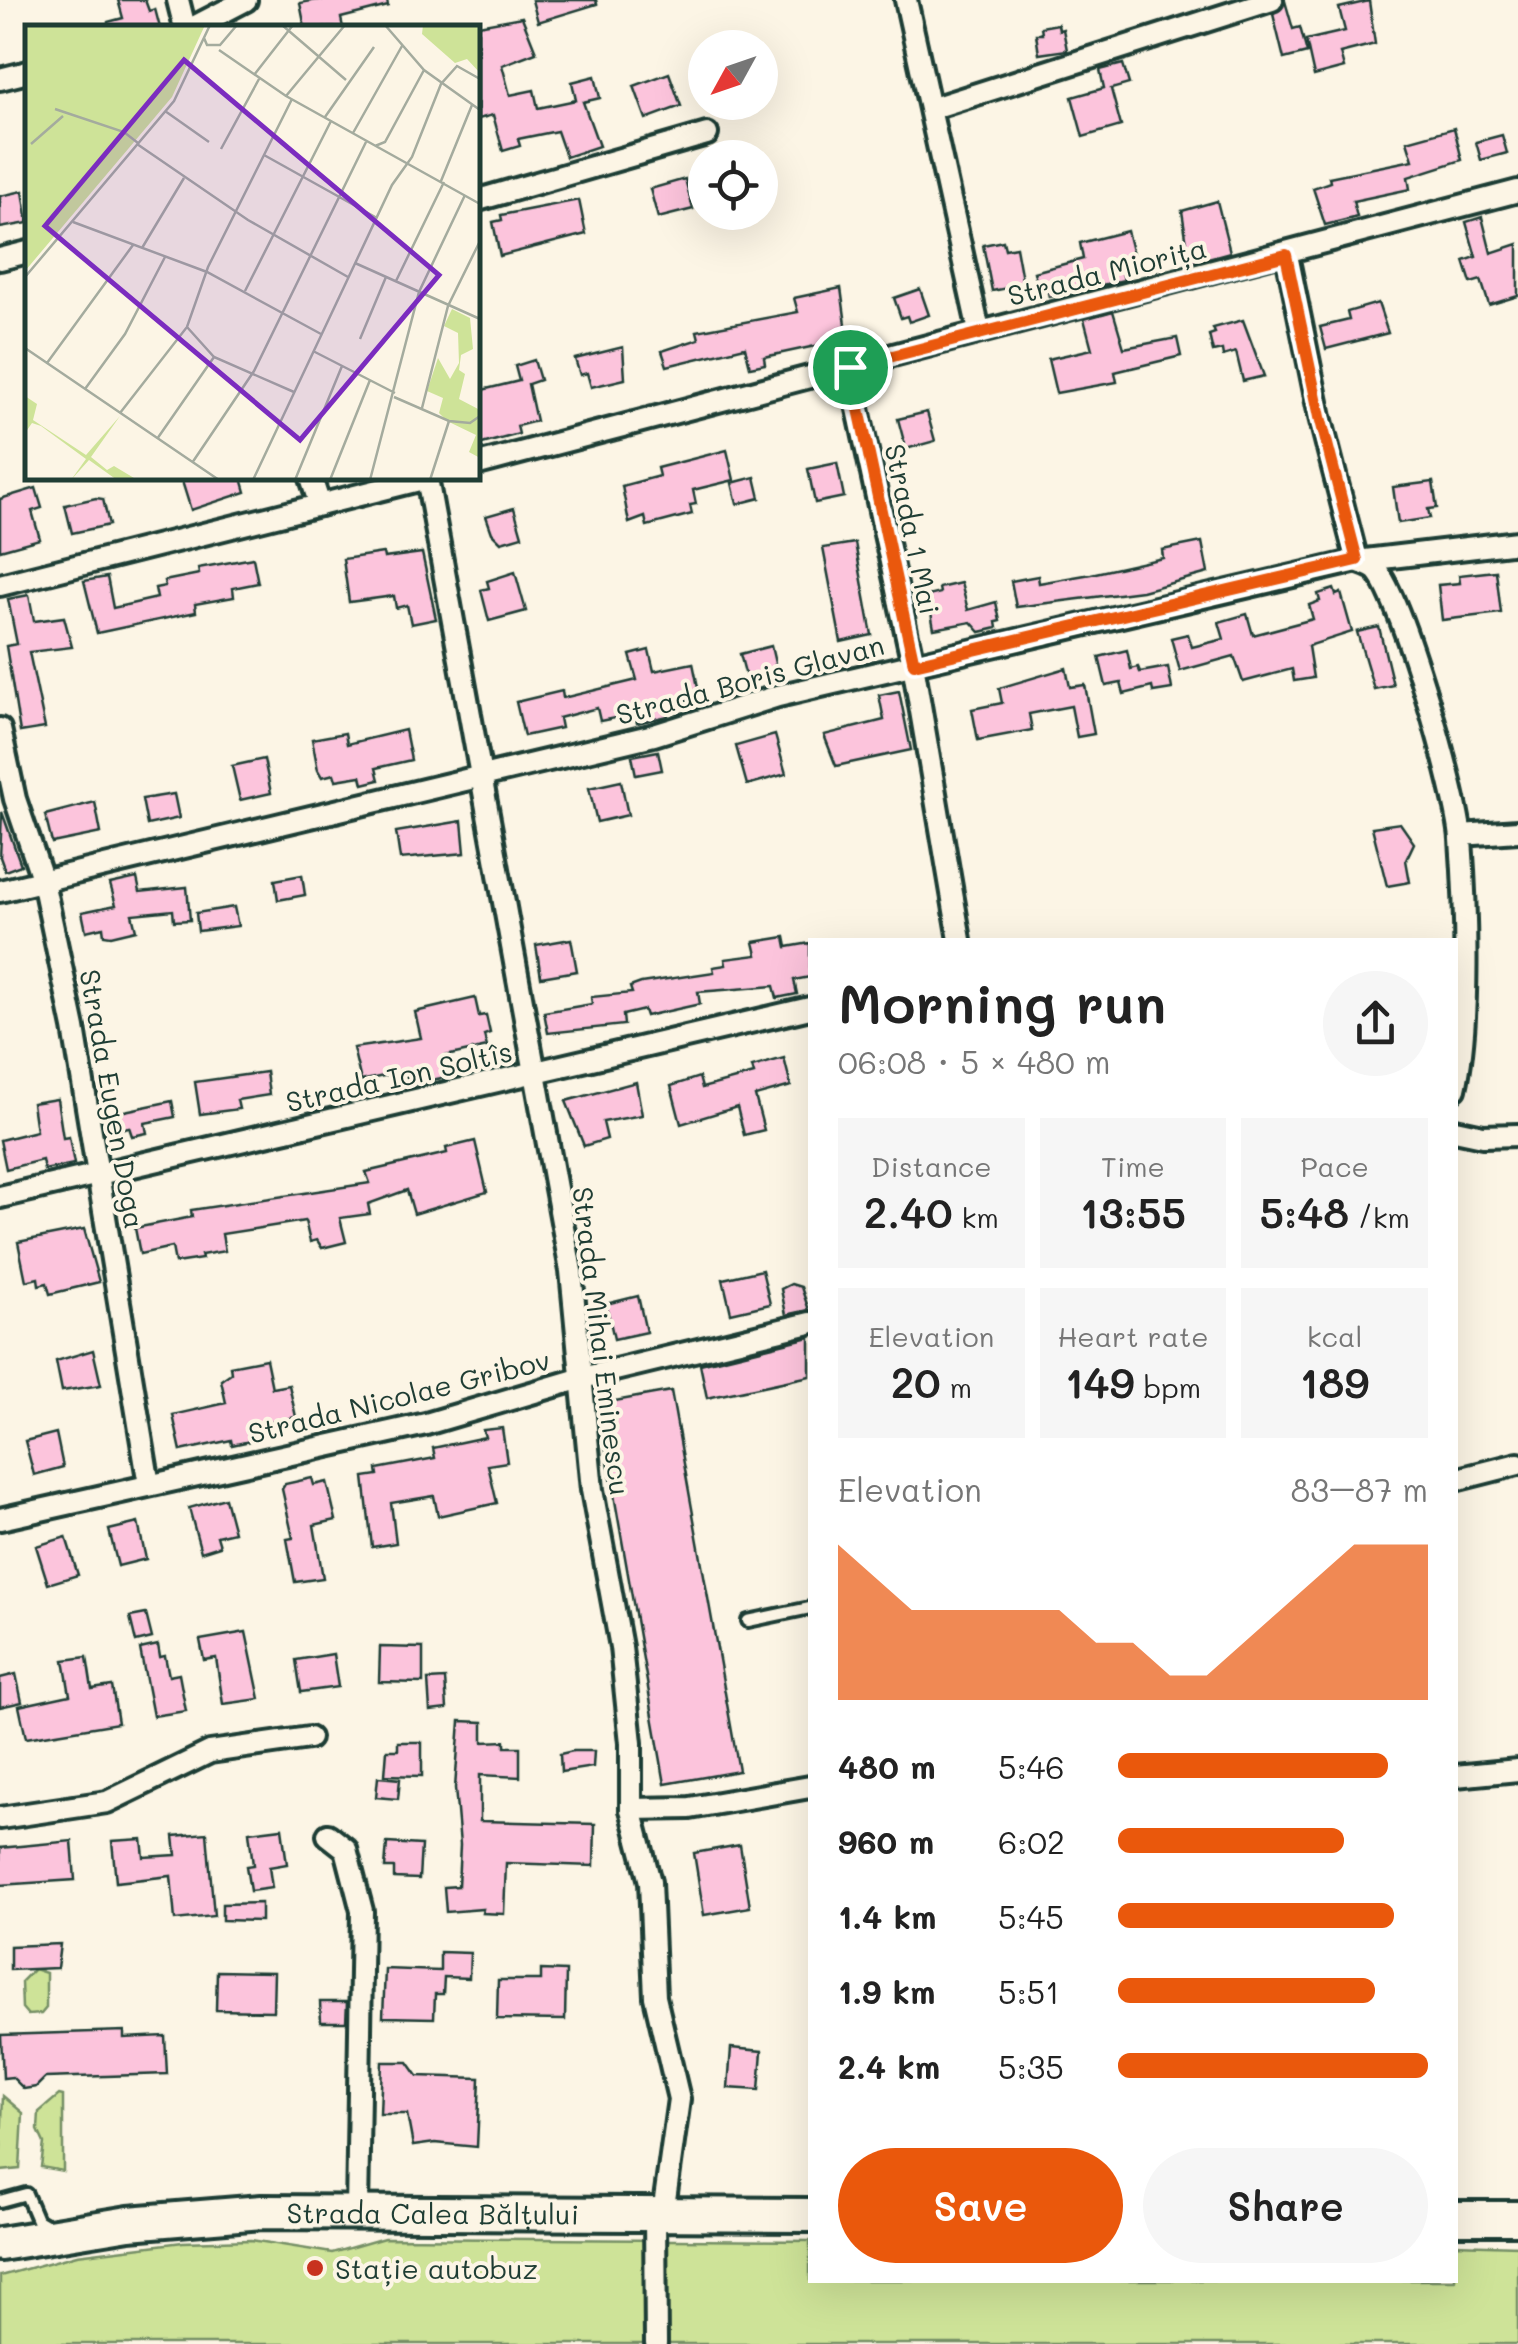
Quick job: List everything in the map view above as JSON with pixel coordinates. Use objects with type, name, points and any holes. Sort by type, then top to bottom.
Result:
[{"type":"main road","name":"Strada Calea Bălțului","points":[[58,2234],[262,2212],[808,2214]]},
{"type":"main road","points":[[1458,2218],[1518,2218]]},
{"type":"main road","points":[[0,2244],[58,2234]]},
{"type":"main road","points":[[0,2258],[58,2234]]},
{"type":"street","points":[[178,0],[187,25]]},
{"type":"street","points":[[194,25],[246,0]]},
{"type":"street","points":[[906,0],[933,108],[979,331]]},
{"type":"street","points":[[933,108],[1272,0]]},
{"type":"street","points":[[0,79],[25,73]]},
{"type":"street","points":[[480,199],[707,134]]},
{"type":"street","name":"Strada Miorița","points":[[480,463],[1518,192]]},
{"type":"street","points":[[0,260],[25,253]]},
{"type":"street","points":[[1286,255],[1320,417],[1357,560],[1376,570],[1391,600],[1434,720],[1461,835],[1462,1043],[1458,1069]]},
{"type":"street","name":"Strada 1 Mai","points":[[850,367],[914,664],[960,938]]},
{"type":"street","points":[[312,480],[320,505]]},
{"type":"street","points":[[0,585],[418,480]]},
{"type":"street","name":"Strada Mihai Eminescu","points":[[426,480],[484,776],[570,1271],[592,1490],[621,1647],[631,1744],[632,1808],[650,1882],[655,1997],[679,2099],[659,2214],[656,2344]]},
{"type":"street","name":"Strada Boris Glavan","points":[[0,891],[484,776],[914,664],[1357,560],[1518,542]]},
{"type":"street","name":"Strada Eugen Doga","points":[[0,729],[16,799],[43,881],[102,1173],[148,1485]]},
{"type":"street","points":[[1461,835],[1518,831]]},
{"type":"street","name":"Strada Ion Soltîs","points":[[0,1197],[808,1008]]},
{"type":"street","points":[[1458,1131],[1483,1136],[1518,1135]]},
{"type":"street","name":"Strada Nicolae Gribov","points":[[0,1520],[426,1424],[582,1378],[808,1323]]},
{"type":"street","points":[[1458,1479],[1518,1464]]},
{"type":"street","points":[[0,1818],[107,1802],[210,1752],[309,1738]]},
{"type":"street","points":[[1458,1776],[1518,1770]]},
{"type":"street","points":[[632,1808],[690,1808],[808,1787]]},
{"type":"street","points":[[328,1835],[346,1849],[362,1912],[357,2212]]},
{"type":"lane","points":[[748,1621],[808,1608]]},
{"type":"lane","points":[[0,2200],[26,2194],[37,2220],[58,2234]]},
{"type":"green space","points":[[34,1969],[46,1973],[46,2008],[41,2014],[28,2015],[22,2008],[21,1982]]},
{"type":"green space","points":[[59,2095],[63,2096],[63,2171],[41,2167],[44,2143],[38,2130],[39,2112]]},
{"type":"green space","points":[[3,2096],[23,2113],[20,2169],[0,2171]]},
{"type":"green space","points":[[384,2238],[808,2241],[808,2283],[1458,2283],[1458,2244],[1518,2246],[1518,2344],[0,2344],[0,2276],[77,2255],[183,2242],[251,2240],[332,2253]]},
{"type":"building","points":[[118,0],[145,0],[149,11],[155,9],[159,25],[108,25],[123,18]]},
{"type":"building","points":[[387,0],[388,6],[341,18],[342,25],[304,25],[300,3]]},
{"type":"building","points":[[532,0],[596,0],[597,4],[538,22]]},
{"type":"building","points":[[1285,1],[1293,29],[1300,27],[1307,53],[1284,59],[1273,14]]},
{"type":"building","points":[[1369,1],[1375,44],[1340,53],[1344,68],[1314,76],[1306,40],[1345,31],[1339,8]]},
{"type":"building","points":[[522,17],[536,52],[502,65],[510,95],[534,90],[538,108],[576,100],[572,82],[595,76],[600,98],[583,102],[599,146],[566,157],[557,131],[518,139],[520,146],[503,151],[493,115],[480,118],[478,25]]},
{"type":"building","points":[[1058,24],[1059,30],[1063,29],[1067,50],[1039,54],[1036,34],[1042,34],[1041,27]]},
{"type":"building","points":[[1123,64],[1129,84],[1111,89],[1121,126],[1083,137],[1072,97],[1104,88],[1100,70]]},
{"type":"building","points":[[669,73],[681,106],[646,119],[634,86]]},
{"type":"building","points":[[1454,128],[1462,160],[1408,177],[1410,189],[1353,201],[1357,217],[1325,225],[1313,188],[1330,182],[1329,177],[1413,160],[1407,141]]},
{"type":"building","points":[[1502,135],[1507,153],[1481,160],[1476,142]]},
{"type":"building","points":[[685,179],[688,210],[658,218],[650,189]]},
{"type":"building","points":[[23,191],[25,224],[0,228],[0,196]]},
{"type":"building","points":[[579,200],[586,234],[500,256],[493,222],[502,220],[501,215]]},
{"type":"building","points":[[1217,201],[1230,252],[1190,263],[1182,211]]},
{"type":"building","points":[[1482,217],[1491,253],[1518,244],[1518,296],[1489,305],[1481,280],[1471,283],[1464,261],[1476,257],[1466,222]]},
{"type":"building","points":[[1127,231],[1134,259],[1120,262],[1124,280],[1049,297],[1047,288],[1038,289],[1034,272],[1083,259],[1080,243]]},
{"type":"building","points":[[1003,241],[1005,249],[1016,247],[1023,285],[992,291],[983,245]]},
{"type":"building","points":[[841,288],[848,339],[764,357],[765,364],[750,367],[745,347],[667,366],[662,351],[699,339],[697,331],[798,312],[794,298]]},
{"type":"building","points":[[920,289],[929,315],[909,322],[907,316],[901,318],[894,298]]},
{"type":"building","points":[[1378,303],[1388,333],[1326,349],[1320,327],[1349,320],[1347,312]]},
{"type":"building","points":[[1113,311],[1124,348],[1177,338],[1181,356],[1115,372],[1117,382],[1056,393],[1048,359],[1092,349],[1084,319]]},
{"type":"building","points":[[1243,320],[1264,376],[1243,381],[1236,352],[1223,356],[1222,350],[1213,352],[1209,335],[1215,333],[1213,328]]},
{"type":"building","points":[[623,347],[625,379],[591,387],[587,373],[580,375],[575,359]]},
{"type":"building","points":[[534,360],[540,380],[528,384],[536,421],[517,426],[519,434],[480,444],[480,391],[519,381],[515,366]]},
{"type":"building","points":[[927,412],[935,441],[906,449],[898,419]]},
{"type":"building","points":[[727,450],[734,480],[693,490],[696,504],[690,505],[692,514],[647,526],[645,517],[629,523],[622,486],[659,476],[657,468]]},
{"type":"building","points":[[837,463],[844,497],[815,503],[808,469]]},
{"type":"building","points":[[755,477],[760,498],[737,504],[732,483]]},
{"type":"building","points":[[182,480],[243,480],[246,492],[191,510]]},
{"type":"building","points":[[1433,482],[1437,508],[1428,509],[1430,518],[1398,523],[1393,487]]},
{"type":"building","points":[[36,488],[42,508],[32,511],[40,539],[0,550],[0,499]]},
{"type":"building","points":[[103,499],[109,525],[72,533],[65,505]]},
{"type":"building","points":[[514,508],[522,536],[501,542],[492,533],[486,516]]},
{"type":"building","points":[[1202,542],[1208,573],[1142,591],[1016,607],[1011,581],[1038,576],[1039,583],[1091,574],[1163,558],[1162,550]]},
{"type":"building","points":[[855,543],[872,635],[841,642],[823,548]]},
{"type":"building","points":[[383,553],[384,558],[422,553],[436,619],[411,624],[407,605],[396,608],[394,596],[349,602],[343,559]]},
{"type":"building","points":[[253,558],[258,583],[233,588],[234,597],[195,604],[196,612],[97,633],[84,581],[107,577],[113,608],[157,598],[155,588],[165,586],[164,581],[199,574],[198,568]]},
{"type":"building","points":[[1496,571],[1501,613],[1442,620],[1438,585],[1460,583],[1459,575]]},
{"type":"building","points":[[515,572],[526,611],[489,621],[481,590],[489,588],[487,581]]},
{"type":"building","points":[[961,583],[968,610],[996,602],[1000,621],[996,622],[997,628],[980,632],[971,622],[934,629],[928,596],[940,593],[939,588]]},
{"type":"building","points":[[1334,589],[1336,595],[1341,593],[1352,632],[1308,646],[1313,678],[1294,681],[1292,669],[1243,682],[1234,656],[1180,671],[1171,638],[1188,634],[1192,647],[1224,639],[1219,622],[1247,614],[1253,635],[1313,619],[1309,605],[1320,601],[1318,594]]},
{"type":"building","points":[[29,595],[34,621],[64,617],[72,647],[29,652],[45,728],[20,732],[6,646],[17,644],[8,599]]},
{"type":"building","points":[[1379,627],[1393,685],[1374,689],[1357,632]]},
{"type":"building","points":[[771,646],[778,676],[748,684],[740,654]]},
{"type":"building","points":[[649,650],[654,671],[693,663],[700,697],[665,705],[668,716],[637,723],[635,714],[600,721],[597,708],[559,718],[561,728],[524,736],[516,702],[562,691],[563,698],[637,680],[630,655]]},
{"type":"building","points":[[1127,650],[1131,669],[1138,667],[1140,672],[1168,667],[1172,689],[1153,692],[1152,687],[1124,694],[1121,683],[1106,686],[1099,657]]},
{"type":"building","points":[[1066,668],[1070,687],[1085,685],[1094,734],[1077,737],[1071,706],[1029,714],[1032,730],[978,740],[972,709],[1002,703],[999,688]]},
{"type":"building","points":[[899,691],[911,750],[836,766],[824,735],[884,720],[879,695]]},
{"type":"building","points":[[405,730],[411,760],[376,768],[379,780],[363,784],[361,776],[336,780],[334,774],[322,777],[318,770],[312,739],[345,733],[347,744]]},
{"type":"building","points":[[775,735],[786,774],[747,785],[736,746]]},
{"type":"building","points":[[658,751],[662,770],[636,775],[632,756]]},
{"type":"building","points":[[264,759],[271,793],[240,800],[232,766]]},
{"type":"building","points":[[621,781],[628,815],[597,822],[589,788]]},
{"type":"building","points":[[174,794],[179,818],[147,825],[142,799]]},
{"type":"building","points":[[95,802],[101,833],[52,843],[45,815]]},
{"type":"building","points":[[2,812],[21,865],[5,871],[0,857]]},
{"type":"building","points":[[462,821],[465,853],[400,859],[396,832]]},
{"type":"building","points":[[1400,823],[1414,843],[1406,860],[1410,882],[1387,886],[1372,827]]},
{"type":"building","points":[[302,875],[305,895],[278,900],[275,880]]},
{"type":"building","points":[[137,878],[140,892],[187,887],[190,920],[174,921],[173,910],[132,914],[136,930],[111,936],[104,935],[103,927],[86,931],[82,912],[116,905],[110,884]]},
{"type":"building","points":[[234,907],[238,926],[198,931],[196,913]]},
{"type":"building","points":[[785,937],[787,947],[808,943],[808,977],[794,980],[797,994],[777,998],[774,986],[698,992],[700,1004],[646,1016],[644,1010],[623,1015],[624,1025],[548,1033],[544,1012],[592,1004],[591,997],[632,993],[630,987],[641,983],[714,972],[713,967],[726,965],[725,959],[757,955],[754,942]]},
{"type":"building","points":[[571,939],[577,971],[541,977],[536,945]]},
{"type":"building","points":[[475,998],[479,1016],[486,1015],[490,1033],[484,1035],[487,1047],[446,1056],[451,1076],[408,1085],[406,1071],[361,1081],[353,1048],[421,1038],[415,1012]]},
{"type":"building","points":[[784,1058],[791,1086],[755,1096],[764,1130],[744,1135],[737,1107],[681,1124],[671,1086],[699,1077],[702,1088],[754,1074],[752,1067]]},
{"type":"building","points":[[266,1072],[269,1095],[237,1100],[239,1109],[200,1114],[195,1082]]},
{"type":"building","points":[[636,1082],[642,1115],[603,1122],[607,1139],[584,1146],[566,1101]]},
{"type":"building","points":[[57,1099],[63,1138],[69,1137],[74,1164],[44,1170],[42,1160],[6,1169],[0,1140],[36,1131],[32,1103]]},
{"type":"building","points":[[172,1101],[175,1117],[145,1123],[147,1133],[132,1136],[129,1127],[119,1129],[115,1113]]},
{"type":"building","points":[[475,1141],[487,1192],[414,1214],[407,1190],[368,1204],[370,1214],[340,1218],[346,1242],[322,1248],[317,1240],[310,1242],[305,1221],[222,1234],[225,1251],[201,1255],[202,1259],[175,1263],[172,1247],[140,1254],[135,1228],[192,1217],[191,1210],[370,1183],[366,1172],[447,1153],[446,1148]]},
{"type":"building","points":[[84,1229],[99,1282],[50,1294],[47,1283],[39,1285],[38,1278],[26,1281],[18,1242]]},
{"type":"building","points":[[762,1270],[770,1304],[731,1313],[723,1279]]},
{"type":"building","points":[[791,1284],[801,1287],[808,1310],[786,1315],[781,1289]]},
{"type":"building","points":[[638,1296],[646,1332],[614,1339],[606,1304]]},
{"type":"building","points":[[808,1337],[808,1376],[707,1398],[700,1364]]},
{"type":"building","points":[[93,1350],[101,1385],[62,1391],[56,1361]]},
{"type":"building","points":[[266,1359],[272,1388],[289,1385],[296,1417],[247,1427],[250,1441],[232,1445],[231,1440],[181,1451],[173,1415],[226,1403],[221,1380],[231,1373],[230,1366]]},
{"type":"building","points":[[671,1391],[739,1771],[665,1784],[598,1404]]},
{"type":"building","points":[[502,1428],[507,1462],[488,1465],[497,1503],[438,1516],[434,1496],[391,1503],[396,1543],[372,1547],[364,1477],[378,1475],[377,1469],[435,1458],[433,1448],[485,1437],[483,1430]]},
{"type":"building","points":[[56,1433],[63,1467],[34,1475],[25,1441]]},
{"type":"building","points":[[312,1478],[314,1485],[327,1482],[336,1520],[314,1525],[323,1578],[295,1582],[287,1539],[293,1538],[282,1489],[285,1484]]},
{"type":"building","points":[[225,1498],[234,1532],[217,1536],[220,1546],[201,1552],[189,1508]]},
{"type":"building","points":[[138,1523],[146,1559],[118,1566],[109,1530]]},
{"type":"building","points":[[66,1537],[78,1575],[48,1584],[36,1546]]},
{"type":"building","points":[[146,1614],[152,1638],[136,1642],[130,1617]]},
{"type":"building","points":[[246,1632],[260,1699],[223,1704],[216,1658],[204,1660],[200,1640]]},
{"type":"building","points":[[158,1645],[169,1676],[179,1674],[186,1711],[153,1716],[140,1649]]},
{"type":"building","points":[[380,1647],[423,1648],[423,1683],[379,1682]]},
{"type":"building","points":[[333,1654],[338,1687],[301,1692],[296,1660]]},
{"type":"building","points":[[87,1657],[92,1689],[112,1686],[118,1723],[26,1738],[19,1706],[70,1695],[64,1660]]},
{"type":"building","points":[[16,1674],[22,1702],[0,1707],[0,1678]]},
{"type":"building","points":[[445,1679],[447,1709],[430,1711],[428,1680]]},
{"type":"building","points":[[460,1721],[483,1722],[483,1742],[505,1741],[505,1747],[520,1747],[520,1777],[480,1775],[480,1821],[595,1824],[594,1866],[506,1863],[504,1914],[482,1913],[483,1909],[446,1912],[444,1887],[458,1886],[460,1845],[455,1788]]},
{"type":"building","points":[[398,1742],[422,1742],[422,1776],[385,1775],[387,1750],[398,1750]]},
{"type":"building","points":[[594,1751],[593,1767],[561,1772],[560,1754]]},
{"type":"building","points":[[378,1777],[400,1779],[398,1799],[376,1797]]},
{"type":"building","points":[[282,1828],[287,1864],[269,1867],[272,1888],[250,1891],[246,1866],[253,1865],[249,1832]]},
{"type":"building","points":[[207,1833],[214,1916],[175,1920],[171,1876],[116,1882],[112,1841],[142,1839],[144,1857],[176,1855],[174,1836]]},
{"type":"building","points":[[72,1841],[75,1880],[0,1885],[0,1848]]},
{"type":"building","points":[[387,1843],[421,1845],[419,1879],[394,1878],[394,1868],[385,1868]]},
{"type":"building","points":[[740,1845],[750,1907],[704,1915],[694,1853]]},
{"type":"building","points":[[261,1903],[261,1921],[222,1920],[222,1904]]},
{"type":"building","points":[[60,1944],[57,1968],[10,1970],[10,1946]]},
{"type":"building","points":[[440,1952],[470,1953],[469,1978],[444,1977],[443,1994],[435,1994],[434,2018],[383,2017],[385,1969],[440,1971]]},
{"type":"building","points":[[541,1970],[566,1971],[565,2020],[497,2019],[498,1980],[541,1980]]},
{"type":"building","points":[[217,1971],[274,1972],[273,2011],[216,2010]]},
{"type":"building","points":[[320,2002],[347,2002],[346,2022],[321,2022]]},
{"type":"building","points":[[124,2031],[124,2038],[165,2036],[167,2074],[45,2078],[36,2087],[24,2089],[12,2077],[3,2078],[1,2035]]},
{"type":"building","points":[[731,2048],[762,2051],[759,2090],[728,2088]]},
{"type":"building","points":[[382,2062],[408,2062],[418,2076],[480,2078],[477,2147],[435,2143],[413,2146],[407,2114],[380,2114]]},
{"type":"place","name":"Stație autobuz","points":[[315,2268]]},
{"type":"route","points":[[1286,255],[1320,417],[1357,560],[914,664],[850,367],[1286,255]]}]
